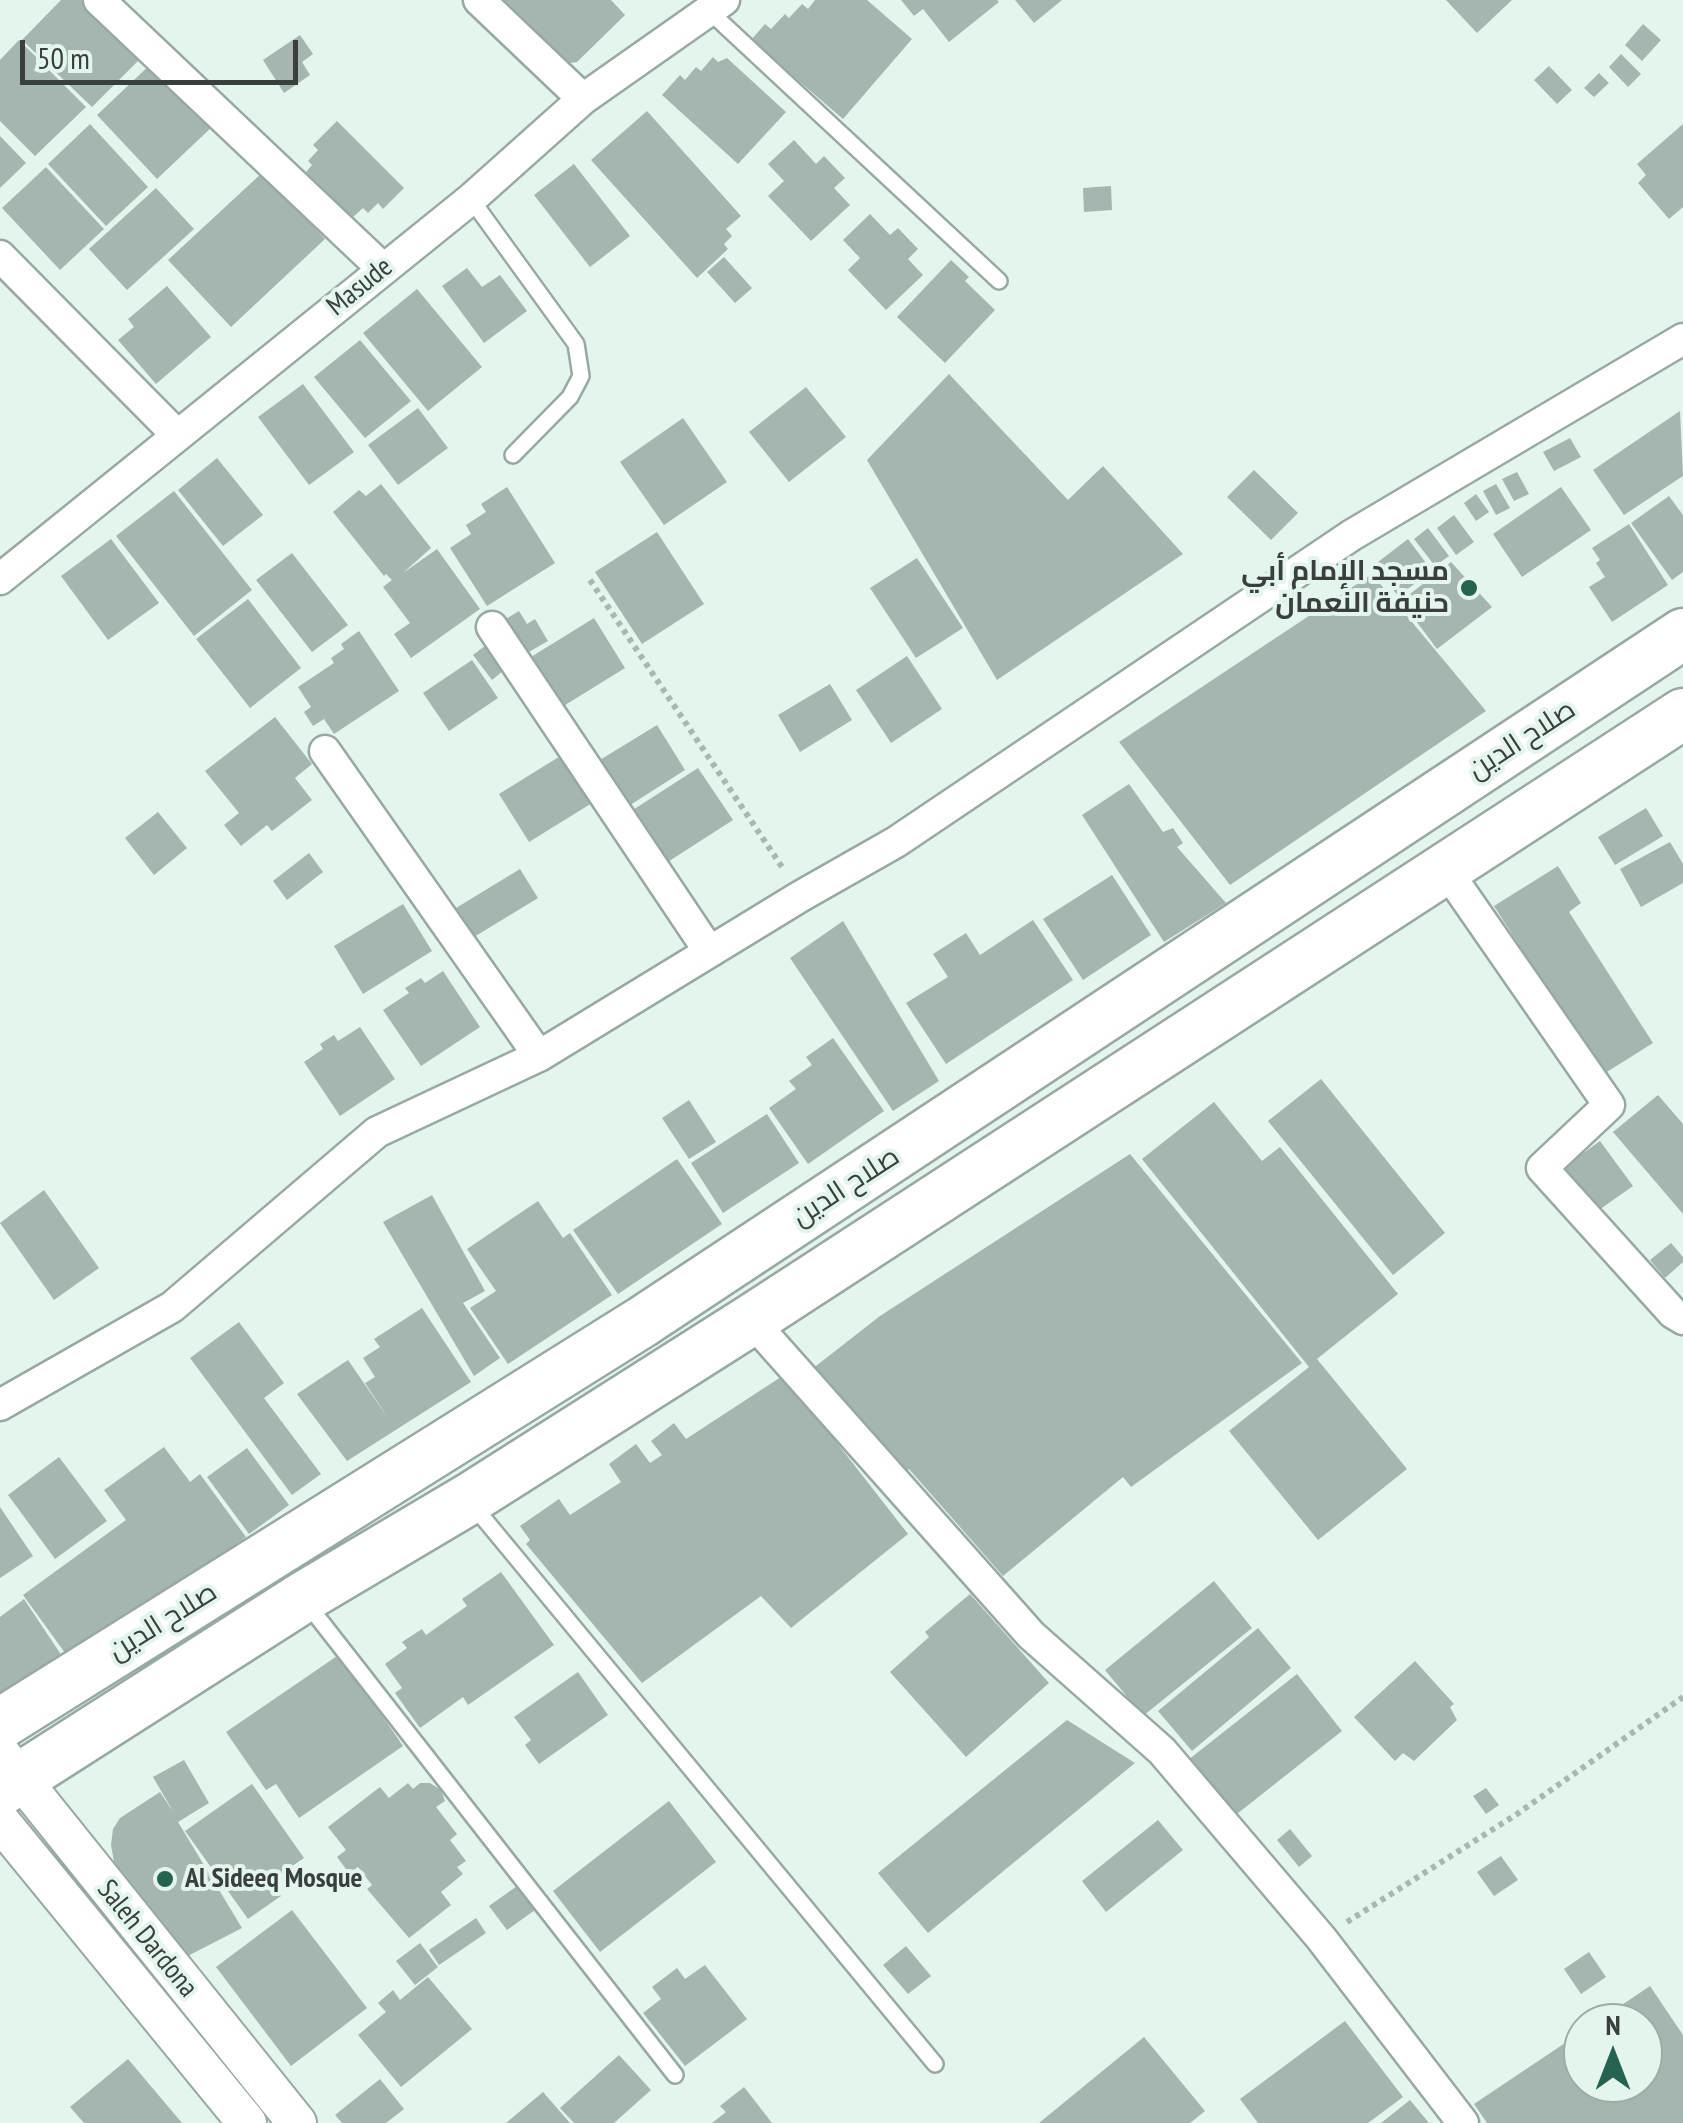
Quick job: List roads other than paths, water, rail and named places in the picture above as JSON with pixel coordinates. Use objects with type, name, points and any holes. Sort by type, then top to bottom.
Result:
[{"type":"highway","name":"صلاح الدين","points":[[0,1724],[642,1322],[1683,634]]},
{"type":"highway","name":"صلاح الدين","points":[[5,1786],[302,1598],[469,1500],[751,1320],[1683,714]]},
{"type":"street","points":[[99,0],[382,268]]},
{"type":"street","points":[[479,0],[583,99]]},
{"type":"street","name":"Masude","points":[[0,579],[470,198],[583,99],[716,5]]},
{"type":"street","points":[[0,256],[178,434]]},
{"type":"street","points":[[0,1405],[172,1307],[376,1132],[539,1056],[896,842],[1352,534],[1683,338]]},
{"type":"street","points":[[492,627],[710,951]]},
{"type":"street","points":[[324,751],[539,1056]]},
{"type":"street","points":[[1444,867],[1609,1105],[1542,1168],[1673,1313],[1683,1319]]},
{"type":"street","points":[[751,1320],[1031,1635],[1162,1752],[1321,1938],[1463,2123]]},
{"type":"street","name":"Saleh Dardona","points":[[5,1786],[247,2123]]},
{"type":"street","name":"Saleh Dardona","points":[[5,1786],[297,2123]]},
{"type":"lane","points":[[716,5],[999,281]]},
{"type":"lane","points":[[470,198],[576,344],[581,376],[570,397],[513,456]]},
{"type":"lane","points":[[469,1500],[935,2064]]},
{"type":"lane","points":[[302,1598],[675,2075]]},
{"type":"place","name":"مسجد الإمام أبي حنيفة النعمان","points":[[1469,588]]},
{"type":"place","name":"Al Sideeq Mosque","points":[[165,1879]]}]
